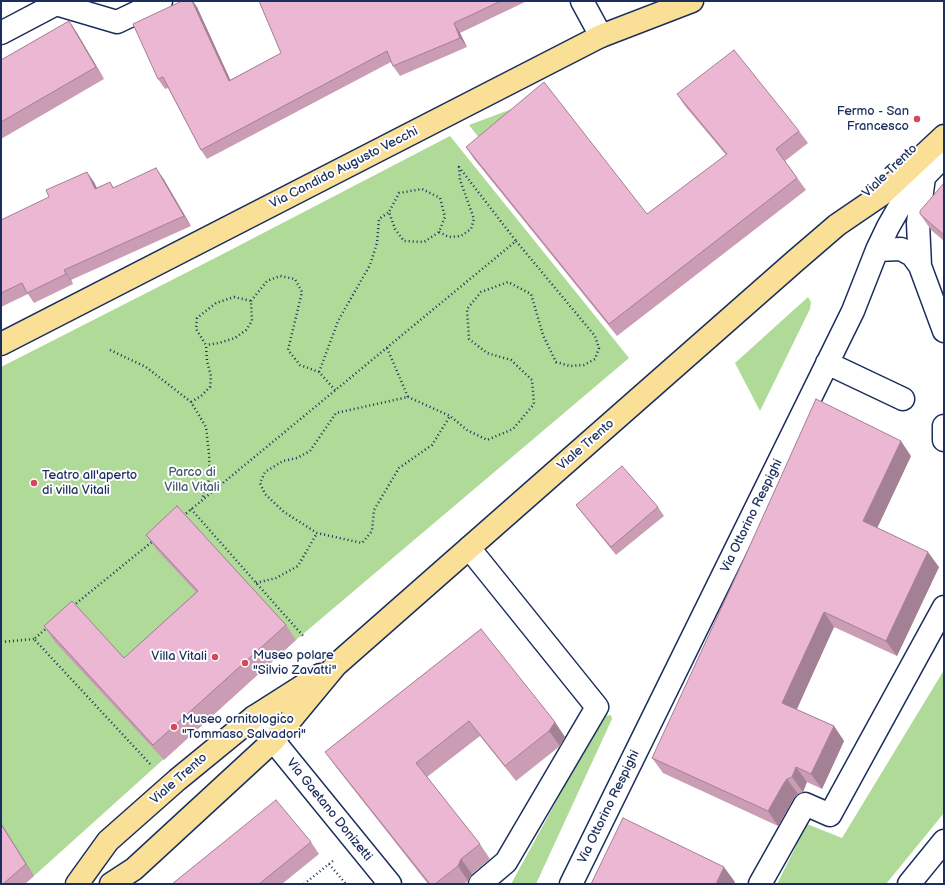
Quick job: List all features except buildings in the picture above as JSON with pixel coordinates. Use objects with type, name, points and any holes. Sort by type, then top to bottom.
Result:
[{"type":"main road","name":"Via Candido Augusto Vecchi","points":[[1,344],[601,36],[692,1]]},
{"type":"main road","name":"Viale Trento","points":[[837,225],[866,193],[944,119]]},
{"type":"main road","name":"Viale Trento","points":[[77,884],[108,841],[177,780],[254,717],[336,665],[794,262],[837,225],[881,195],[944,136]]},
{"type":"main road","name":"Viale Trento","points":[[111,884],[134,869],[273,741],[336,665]]},
{"type":"street","points":[[1,33],[56,4],[117,22],[161,1]]},
{"type":"street","points":[[582,1],[601,36]]},
{"type":"street","name":"Via Ottorino Respighi","points":[[571,884],[853,311],[877,250],[900,206],[944,156]]},
{"type":"street","points":[[920,266],[918,223],[924,177]]},
{"type":"street","points":[[877,250],[901,249],[912,255],[920,266],[944,331]]},
{"type":"street","points":[[827,363],[903,399]]},
{"type":"street","points":[[944,426],[944,440]]},
{"type":"street","points":[[469,548],[597,707],[506,862],[480,884]]},
{"type":"street","points":[[760,884],[805,804],[830,815],[944,607]]},
{"type":"street","name":"Via Gaetano Donizetti","points":[[254,717],[390,884]]},
{"type":"street","points":[[909,884],[944,840]]},
{"type":"path","points":[[439,232],[448,237],[461,236],[471,229],[474,219],[460,180],[459,167],[516,241],[595,336],[599,348],[596,359],[584,365],[570,366],[556,362],[543,335],[531,294],[508,282],[482,292],[467,309],[469,338],[487,353],[511,360],[532,380],[534,404],[513,429],[487,440],[467,430],[450,416],[408,397],[336,413],[310,451],[297,458],[283,461],[265,472],[260,483],[265,494],[284,512],[317,533],[362,543],[372,531],[374,510],[399,468],[432,445],[450,416]]},
{"type":"path","points":[[319,372],[338,321],[370,264],[377,243],[379,219],[388,212],[399,193],[422,188],[440,198],[445,217],[439,232],[424,242],[404,241],[395,228],[388,212]]},
{"type":"path","points":[[179,519],[516,241]]},
{"type":"path","points":[[206,344],[219,343],[235,338],[246,330],[252,321],[251,301],[267,281],[280,276],[295,278],[302,292],[288,350],[300,365],[319,372],[335,390]]},
{"type":"path","points":[[191,402],[201,396],[210,387],[211,376],[207,360],[206,344],[196,330],[197,318],[216,303],[234,296],[251,301]]},
{"type":"path","points":[[387,348],[408,397]]},
{"type":"path","points":[[110,350],[146,367],[191,402],[206,427],[210,477],[202,500]]},
{"type":"path","points":[[191,509],[304,637]]},
{"type":"path","points":[[256,583],[276,578],[298,566],[317,533]]},
{"type":"path","points":[[70,609],[155,539]]},
{"type":"path","points":[[1,642],[34,639],[52,624]]},
{"type":"path","points":[[34,639],[154,769]]},
{"type":"path","points":[[304,884],[356,843]]},
{"type":"path","points":[[329,864],[346,884]]},
{"type":"green space","points":[[552,94],[487,148],[469,125]]},
{"type":"green space","name":"Parco di Villa Vitali","points":[[450,136],[629,358],[296,640],[25,884],[1,884],[1,367]]},
{"type":"green space","points":[[808,297],[811,302],[810,309],[760,411],[735,363]]},
{"type":"green space","points":[[944,670],[944,813],[886,884],[777,884],[807,824],[842,838]]},
{"type":"green space","points":[[611,715],[612,719],[536,884],[511,884],[603,716]]},
{"type":"place","name":"Fermo - San Francesco","points":[[917,119]]},
{"type":"place","name":"Teatro all'aperto di villa Vitali","points":[[34,483]]},
{"type":"place","name":"Villa Vitali","points":[[215,657]]},
{"type":"place","name":"Museo polare \"Silvio Zavatti\"","points":[[245,663]]},
{"type":"place","name":"Museo ornitologico \"Tommaso Salvadori\"","points":[[174,727]]}]
